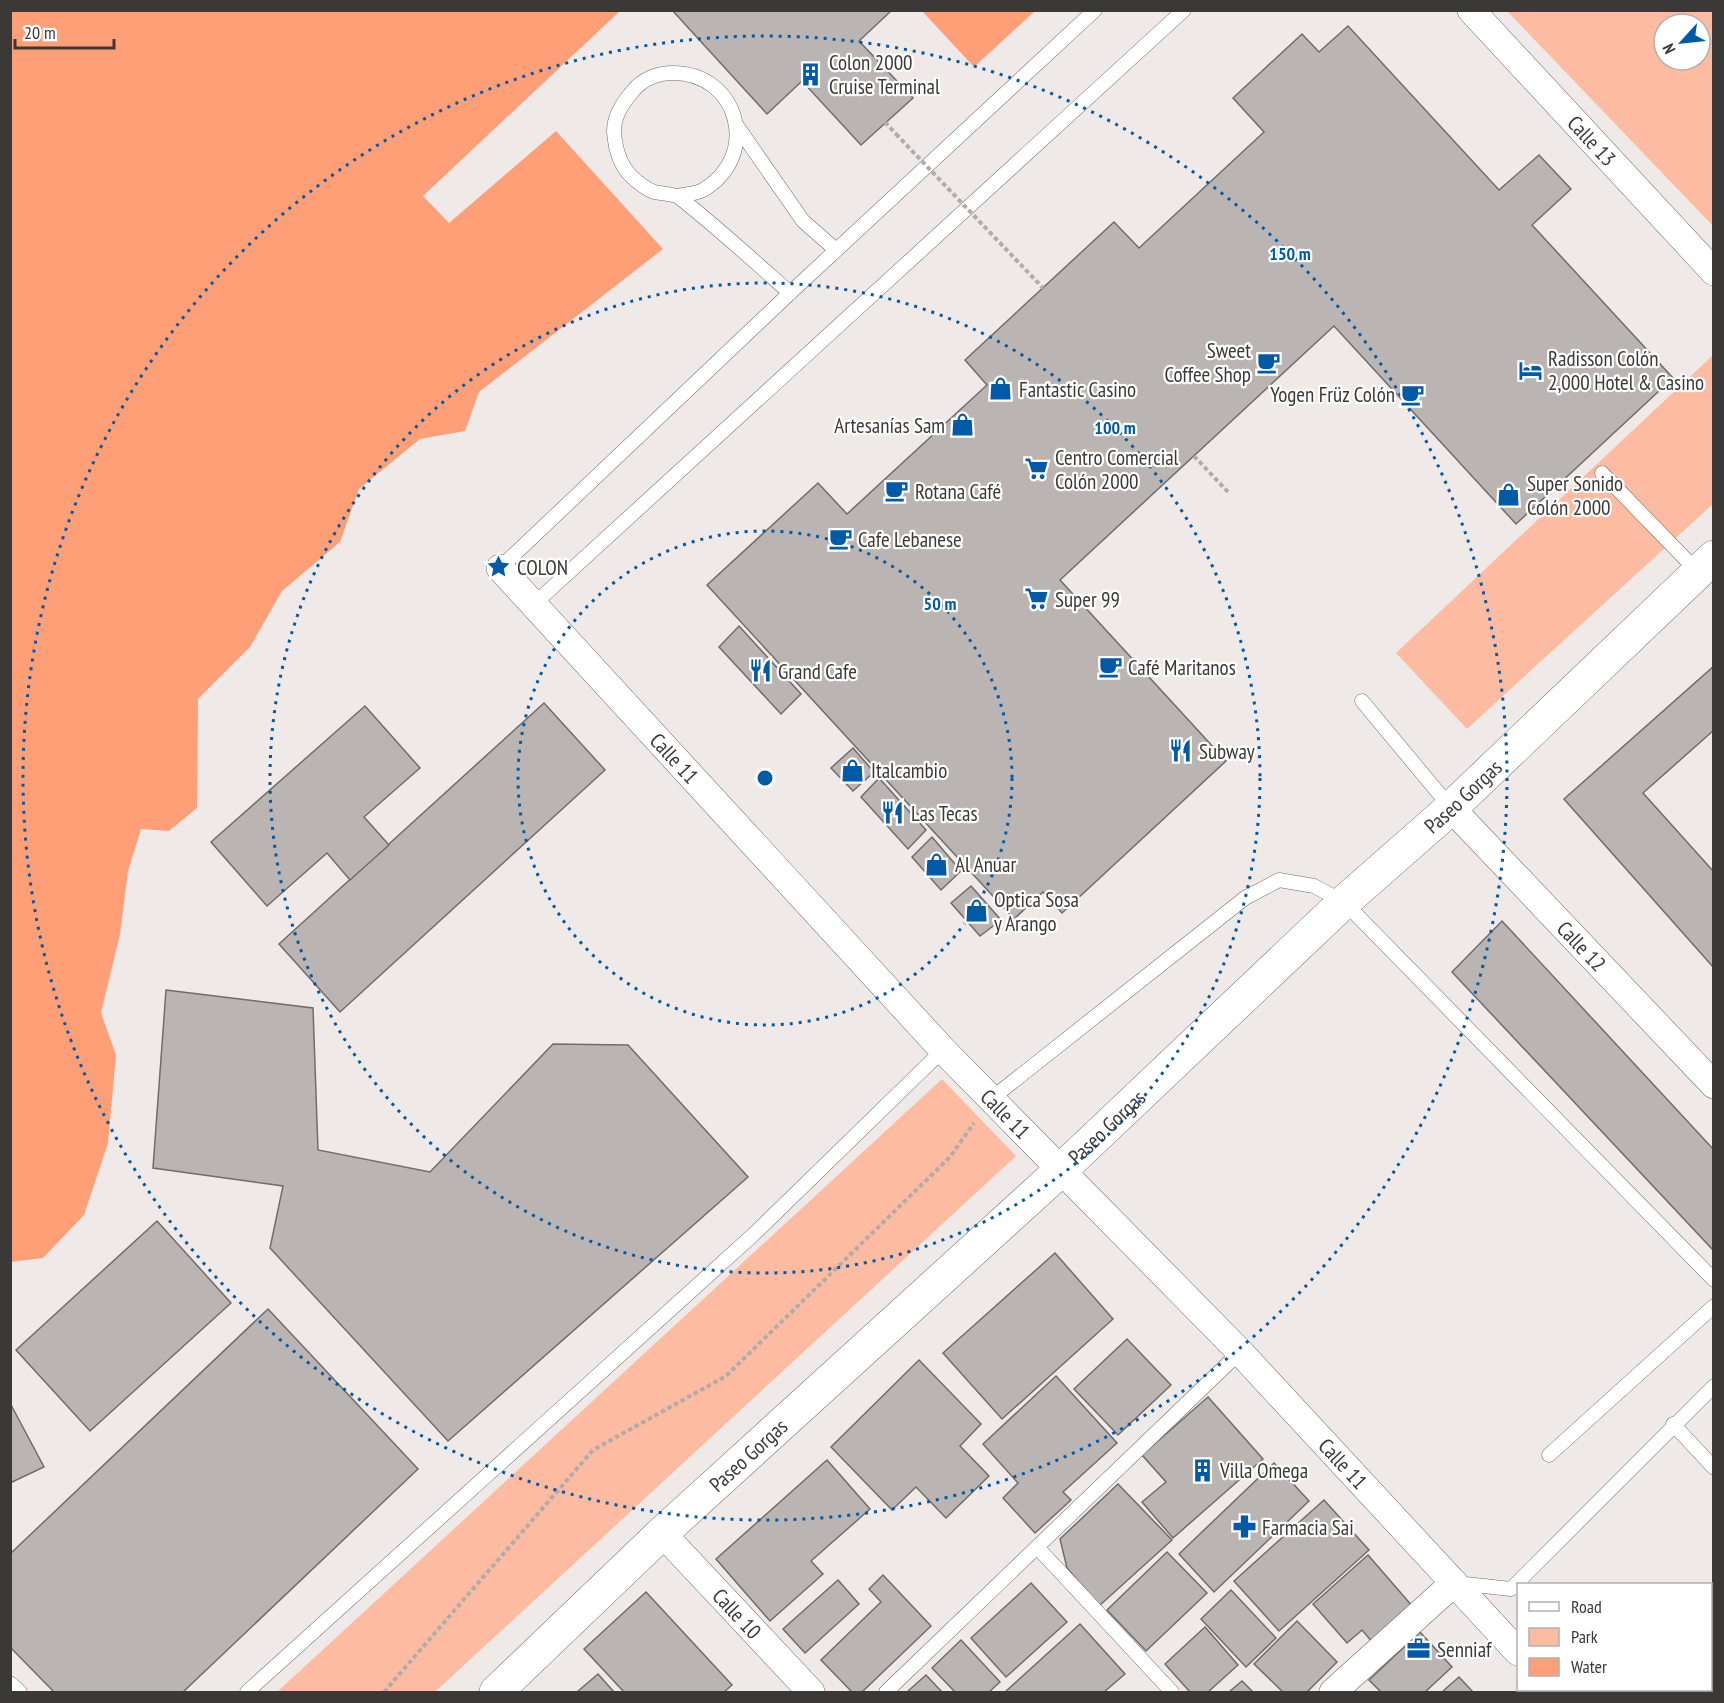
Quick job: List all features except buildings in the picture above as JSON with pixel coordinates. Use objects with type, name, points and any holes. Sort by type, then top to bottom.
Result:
[{"type":"street","name":"Calle 13","points":[[1471,10],[1713,272]]},
{"type":"street","name":"Paseo Gorgas","points":[[496,1692],[662,1533],[1060,1171],[1344,903],[1451,808],[1706,564]]},
{"type":"street","name":"Calle 11","points":[[500,568],[943,1050],[1240,1352],[1517,1651]]},
{"type":"street","name":"Calle 12","points":[[1451,808],[1713,1085]]},
{"type":"street","name":"Calle 10","points":[[662,1533],[811,1692]]},
{"type":"street","points":[[1333,1692],[1454,1583]]},
{"type":"lane","points":[[500,568],[790,293],[1095,10]]},
{"type":"lane","points":[[533,605],[1184,10]]},
{"type":"lane","points":[[737,126],[735,152],[723,175],[702,191],[677,196],[652,191],[630,176],[617,154],[614,128],[621,104],[638,84],[662,73],[687,73],[711,82],[729,102],[737,126],[803,221],[836,250]]},
{"type":"lane","points":[[677,196],[790,293]]},
{"type":"lane","points":[[1602,473],[1706,564]]},
{"type":"lane","points":[[1362,701],[1451,808]]},
{"type":"lane","points":[[991,1099],[1245,898],[1279,880],[1314,886],[1344,903],[1713,1280]]},
{"type":"lane","points":[[247,1692],[753,1235],[943,1050]]},
{"type":"lane","points":[[1549,1455],[1713,1306]]},
{"type":"lane","points":[[886,1692],[1240,1352]]},
{"type":"lane","points":[[1454,1583],[1511,1589],[1713,1386]]},
{"type":"lane","points":[[1673,1424],[1713,1468]]},
{"type":"lane","points":[[1036,1547],[1172,1692]]},
{"type":"lane","points":[[10,1683],[20,1692]]},
{"type":"path","points":[[885,122],[1043,288]]},
{"type":"path","points":[[1194,456],[1228,493]]},
{"type":"path","points":[[384,1692],[593,1450],[726,1376],[950,1157],[991,1099]]},
{"type":"green space","points":[[1507,11],[1713,11],[1713,226]]},
{"type":"green space","points":[[1713,355],[1713,504],[1467,729],[1396,653]]},
{"type":"green space","points":[[942,1079],[1016,1156],[435,1692],[277,1692]]},
{"type":"water","points":[[10,11],[620,11],[423,196],[449,223],[556,131],[663,249],[479,392],[465,431],[420,439],[359,489],[340,542],[282,591],[250,647],[198,699],[197,808],[169,831],[141,829],[128,871],[120,934],[101,1013],[116,1055],[108,1143],[84,1215],[43,1258],[11,1262]]},
{"type":"water","points":[[922,11],[1035,11],[974,67]]},
{"type":"place","name":"Colon 2000 Cruise Terminal","points":[[811,74]]},
{"type":"place","name":"Sweet Coffee Shop","points":[[1269,362]]},
{"type":"place","name":"Radisson Colón 2,000 Hotel & Casino","points":[[1530,370]]},
{"type":"place","name":"Fantastic Casino","points":[[1001,389]]},
{"type":"place","name":"Yogen Früz Colón","points":[[1413,394]]},
{"type":"place","name":"Artesanías Sam","points":[[963,425]]},
{"type":"place","name":"Centro Comercial Colón 2000","points":[[1037,469]]},
{"type":"place","name":"Rotana Café","points":[[897,491]]},
{"type":"place","name":"Super Sonido Colón 2000","points":[[1509,495]]},
{"type":"place","name":"Cafe Lebanese","points":[[840,539]]},
{"type":"place","name":"COLON","points":[[499,567]]},
{"type":"place","name":"Super 99","points":[[1037,599]]},
{"type":"place","name":"Café Maritanos","points":[[1110,667]]},
{"type":"place","name":"Grand Cafe","points":[[760,671]]},
{"type":"place","name":"Subway","points":[[1181,751]]},
{"type":"place","name":"Italcambio","points":[[853,770]]},
{"type":"place","name":"Las Tecas","points":[[893,813]]},
{"type":"place","name":"Al Anuar","points":[[937,864]]},
{"type":"place","name":"Optica Sosa y Arango","points":[[976,911]]},
{"type":"place","name":"Villa Omega","points":[[1202,1470]]},
{"type":"place","name":"Farmacia Sai","points":[[1244,1527]]},
{"type":"place","name":"Senniaf","points":[[1419,1649]]}]
